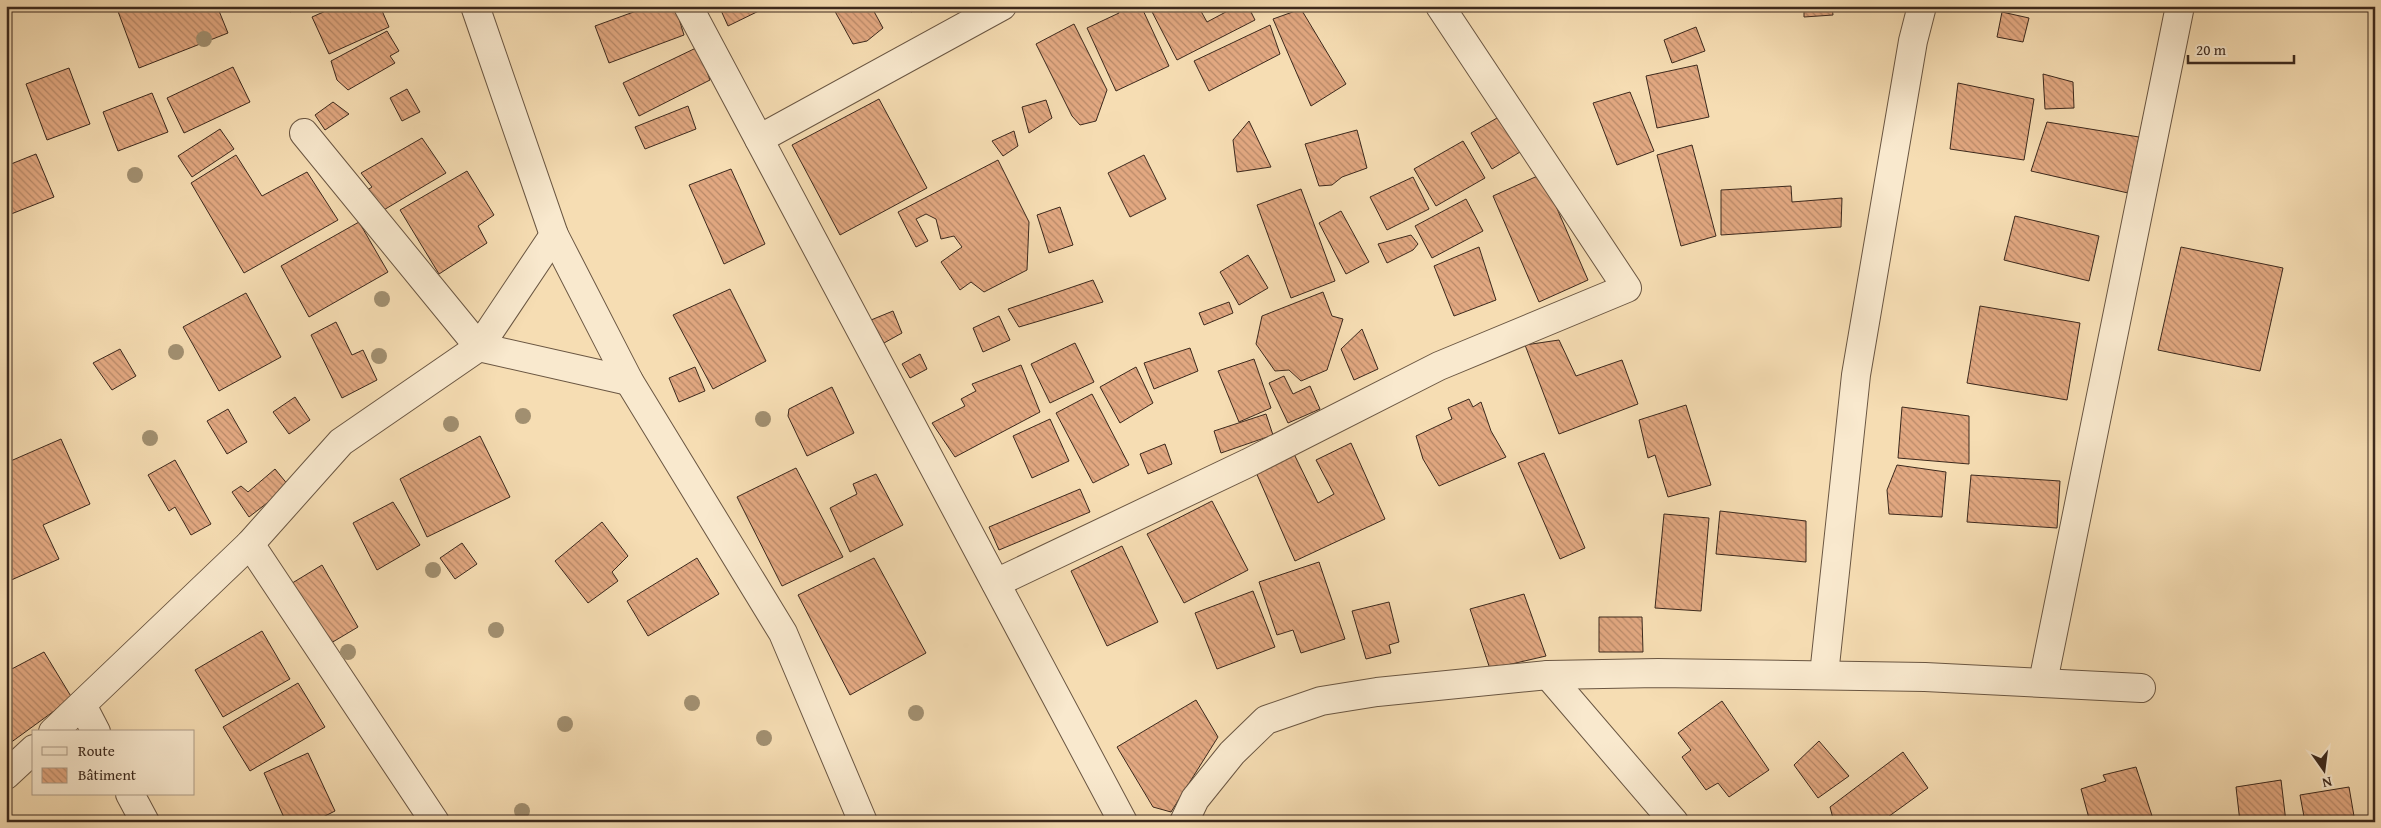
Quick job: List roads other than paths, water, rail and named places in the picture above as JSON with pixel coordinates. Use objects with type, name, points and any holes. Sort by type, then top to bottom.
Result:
[{"type":"street","points":[[475,6],[554,235],[629,381],[783,634],[863,822]]},
{"type":"street","points":[[688,6],[1123,822]]},
{"type":"street","points":[[759,139],[1002,6]]},
{"type":"street","points":[[996,583],[1248,463],[1439,366],[1627,288],[1440,6]]},
{"type":"street","points":[[1824,675],[1856,375],[1913,41],[1922,6]]},
{"type":"street","points":[[2043,682],[2180,6]]},
{"type":"street","points":[[304,133],[479,347],[629,381]]},
{"type":"street","points":[[55,730],[250,544],[341,442],[479,347],[554,235]]},
{"type":"street","points":[[250,544],[435,822]]},
{"type":"street","points":[[1548,675],[1674,822]]},
{"type":"street","points":[[1184,822],[1195,799],[1232,753],[1266,720],[1321,701],[1377,692],[1548,675],[1824,675],[2043,682],[2141,688]]},
{"type":"street","points":[[82,705],[95,730]]},
{"type":"street","points":[[6,775],[32,752]]},
{"type":"street","points":[[131,796],[145,822]]}]
